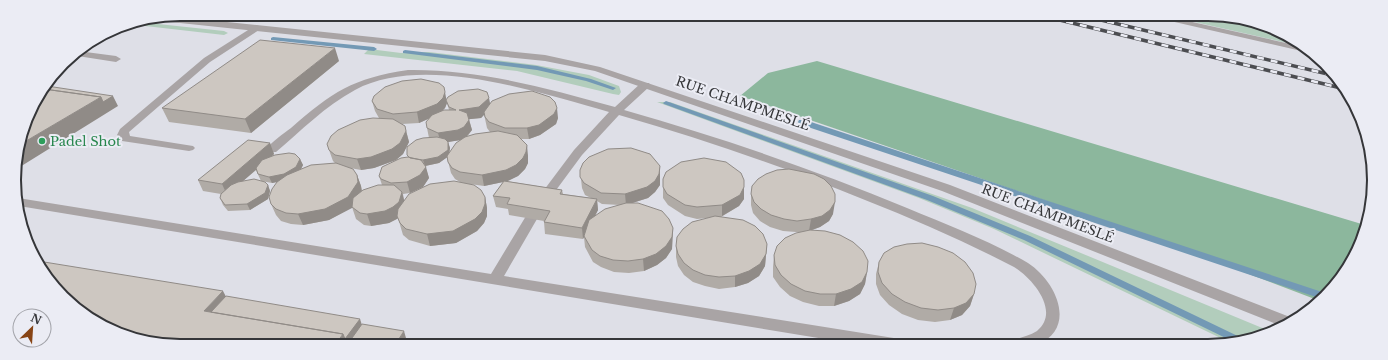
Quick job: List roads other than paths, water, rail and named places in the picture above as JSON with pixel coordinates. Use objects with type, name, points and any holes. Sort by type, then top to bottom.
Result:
[{"type":"street","name":"RUE CHAMPMESLÉ","points":[[190,21],[545,58],[597,69],[946,188],[1283,320]]},
{"type":"street","points":[[1175,21],[1297,48]]},
{"type":"street","points":[[189,148],[126,139],[123,135],[124,131],[197,69],[256,28]]},
{"type":"street","points":[[83,54],[116,59]]},
{"type":"street","points":[[272,150],[317,112],[348,89],[365,82],[393,75],[436,74],[486,79],[542,90],[616,110],[720,142],[843,186],[964,238],[1017,263],[1039,279],[1046,288],[1051,301],[1052,313],[1050,324],[1044,333],[1035,339]]},
{"type":"street","points":[[544,198],[565,167],[616,110],[645,85]]},
{"type":"street","points":[[22,203],[863,339]]},
{"type":"street","points":[[494,280],[531,219]]},
{"type":"waterway","points":[[273,39],[374,49]]},
{"type":"waterway","points":[[405,52],[537,68],[588,80],[613,88]]},
{"type":"waterway","points":[[666,103],[930,198],[1027,238],[1234,337]]},
{"type":"waterway","points":[[802,122],[1318,295]]},
{"type":"railway","points":[[1064,21],[1337,87]]},
{"type":"railway","points":[[1105,21],[1327,74]]},
{"type":"place","name":"Padel Shot","points":[[42,141]]}]
